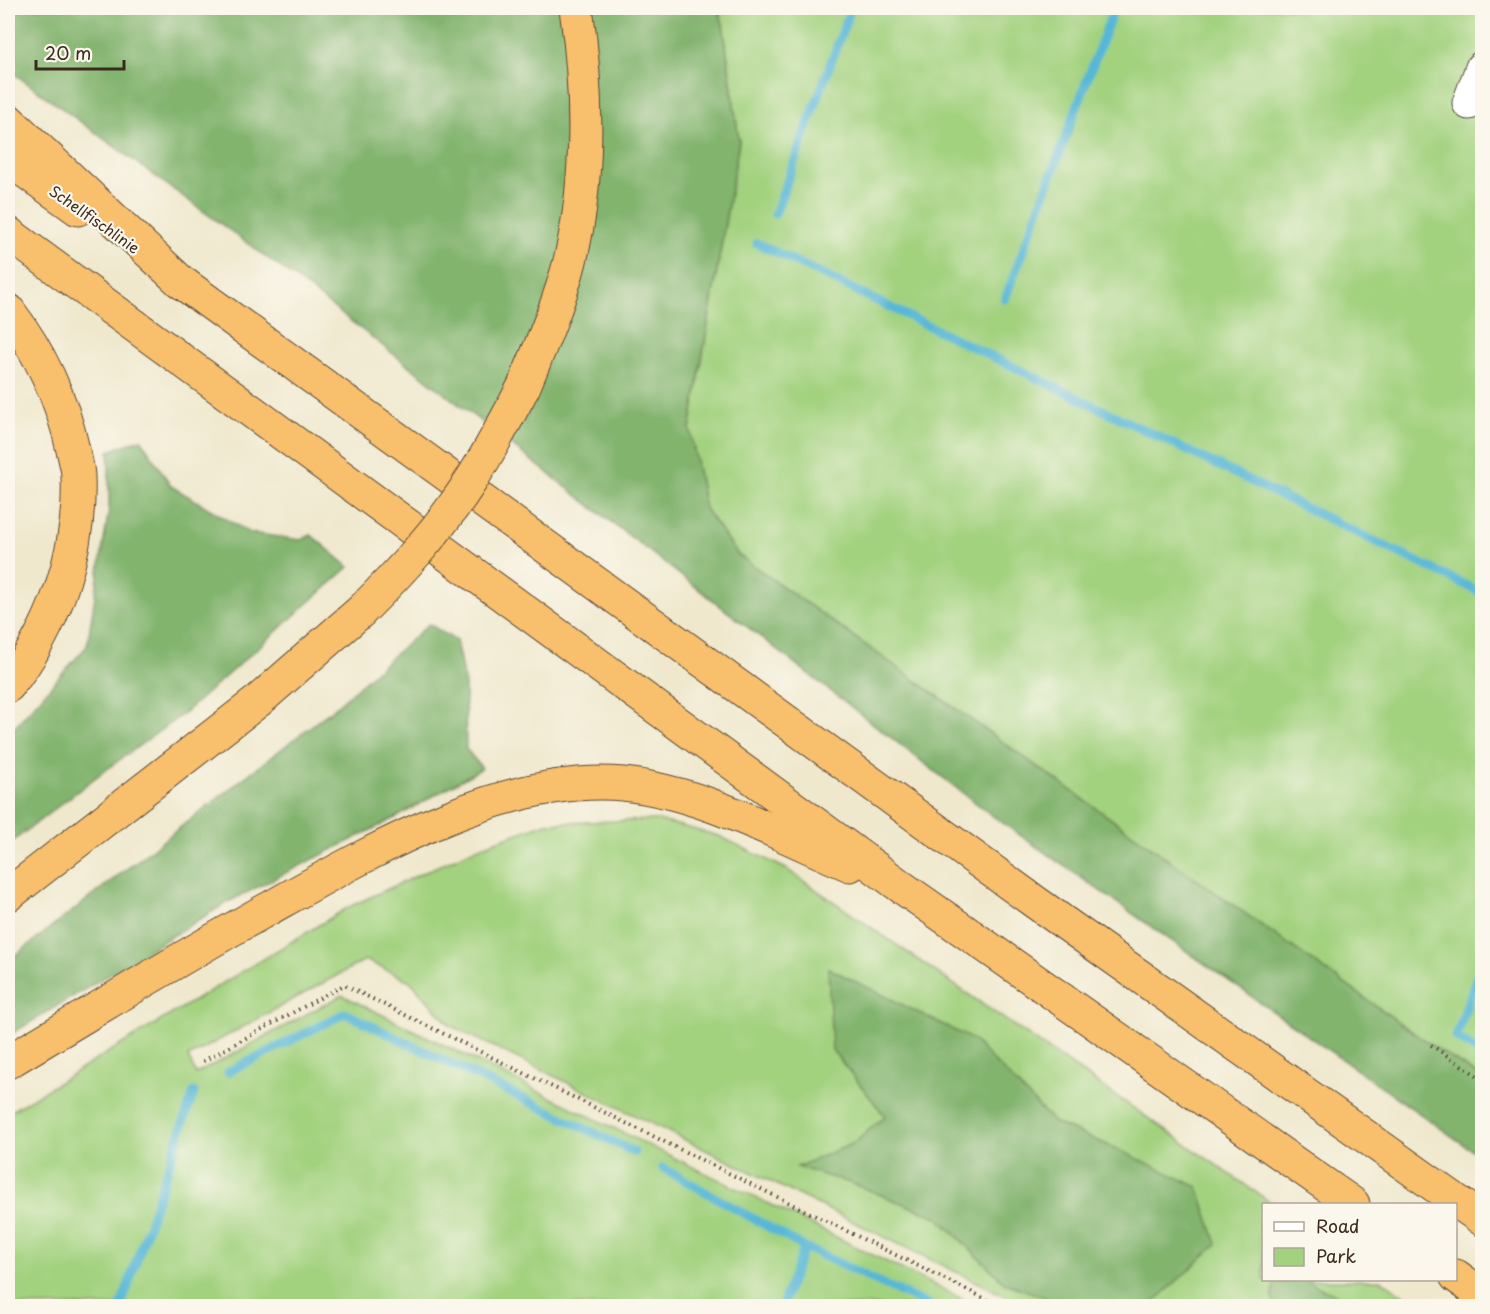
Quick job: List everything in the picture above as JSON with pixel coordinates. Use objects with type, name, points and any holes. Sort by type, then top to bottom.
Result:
[{"type":"highway","points":[[8,895],[258,701],[361,611],[437,528],[470,483],[499,435],[524,386],[550,325],[570,261],[581,196],[586,130],[584,63],[576,8]]},
{"type":"highway","points":[[8,120],[180,281],[1035,902],[1482,1219]]},
{"type":"highway","name":"Schellfischlinie","points":[[8,159],[180,281]]},
{"type":"highway","points":[[8,233],[903,888],[1352,1203]]},
{"type":"highway","points":[[8,310],[22,329],[53,384],[69,432],[78,475],[77,522],[57,602],[37,642],[8,686]]},
{"type":"highway","points":[[8,1062],[322,878],[391,843],[494,801],[541,789],[621,784],[661,790],[701,801],[903,888]]},
{"type":"highway","points":[[1457,1277],[1482,1295]]},
{"type":"lane","points":[[1469,103],[1482,68]]},
{"type":"path","points":[[203,1060],[344,985],[1000,1306]]},
{"type":"path","points":[[1431,1045],[1482,1079]]},
{"type":"green space","points":[[8,8],[718,8],[723,24],[739,141],[690,429],[705,509],[738,555],[1482,1079],[1482,1157],[994,817],[291,275],[8,69]]},
{"type":"green space","points":[[718,8],[1482,8],[1482,1078],[1431,1045],[738,555],[705,509],[690,430],[739,141],[723,24]]},
{"type":"green space","points":[[141,439],[171,486],[250,533],[301,540],[311,535],[349,567],[183,714],[8,845],[8,734],[87,646],[109,509],[109,451]]},
{"type":"green space","points":[[429,624],[456,641],[465,685],[466,749],[482,768],[395,818],[228,902],[8,1036],[8,961],[333,709]]},
{"type":"green space","points":[[657,820],[719,836],[786,869],[1272,1203],[1262,1203],[1262,1281],[1382,1281],[1420,1306],[1026,1306],[451,1026],[410,981],[365,960],[188,1057],[196,1074],[342,995],[977,1306],[8,1306],[8,1113],[349,907],[477,848],[546,823]]},
{"type":"green space","points":[[828,968],[972,1039],[1055,1123],[1198,1187],[1217,1244],[1150,1306],[1069,1306],[1005,1283],[937,1217],[856,1185],[797,1167],[854,1143],[885,1116],[832,1050]]},
{"type":"green space","points":[[1275,1281],[1307,1281],[1357,1306],[1275,1306],[1272,1298]]},
{"type":"waterway","points":[[775,214],[851,8]]},
{"type":"waterway","points":[[1005,299],[1114,8]]},
{"type":"waterway","points":[[757,243],[1482,593]]},
{"type":"waterway","points":[[1482,962],[1456,1037],[1482,1054]]},
{"type":"waterway","points":[[228,1072],[345,1013],[634,1152]]},
{"type":"waterway","points":[[121,1306],[194,1092]]},
{"type":"waterway","points":[[663,1168],[804,1247]]},
{"type":"waterway","points":[[782,1306],[804,1247],[930,1306]]}]
